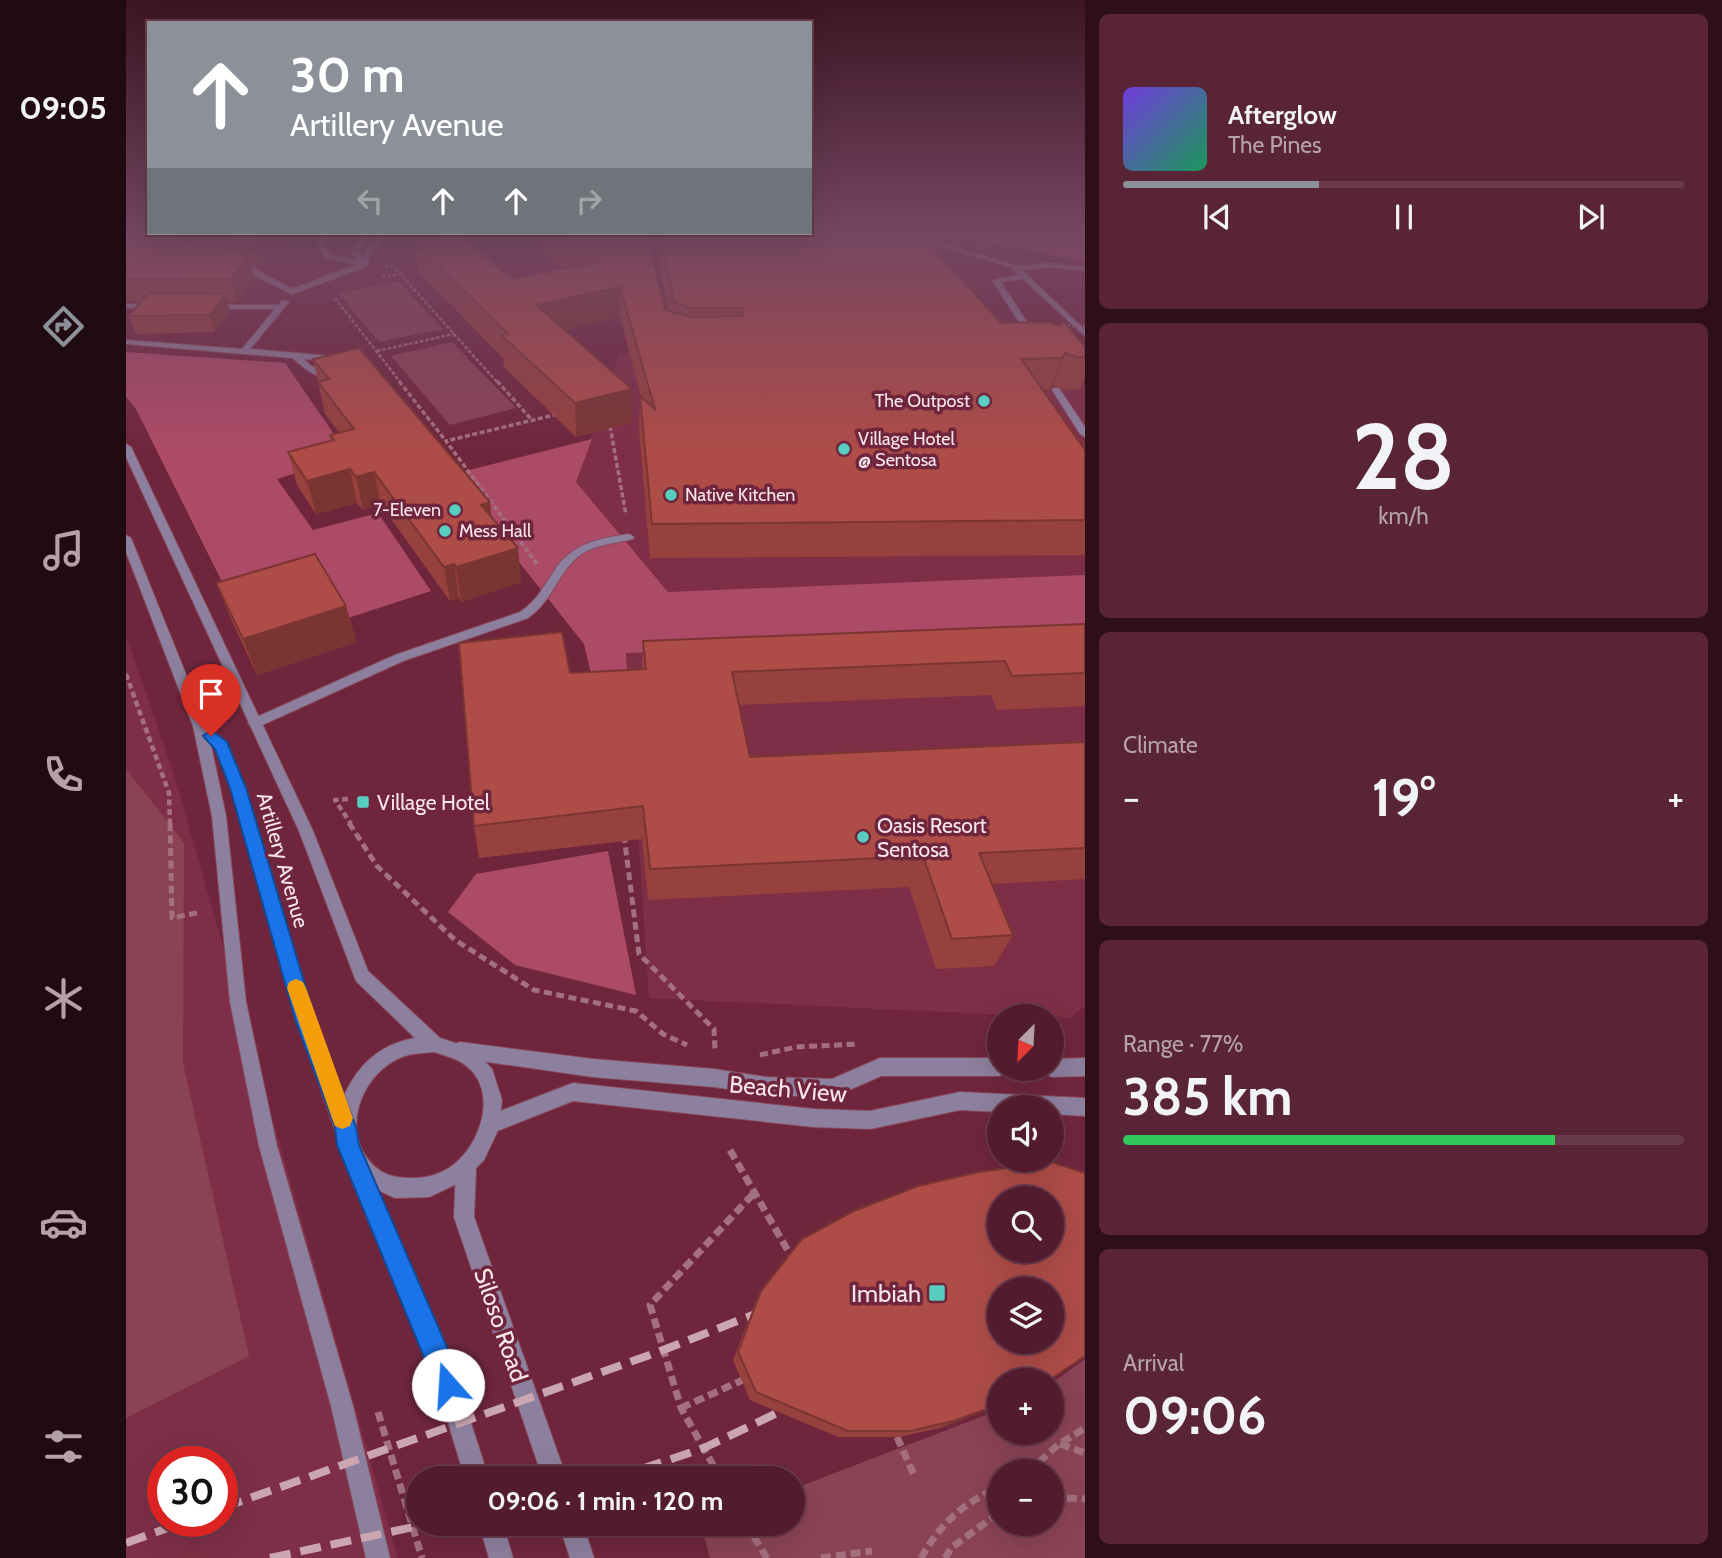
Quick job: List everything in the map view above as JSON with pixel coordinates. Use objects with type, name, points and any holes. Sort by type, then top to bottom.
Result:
[{"type":"street","points":[[1012,305],[1040,347]]},
{"type":"street","points":[[1054,305],[1057,316],[1085,344]]},
{"type":"street","points":[[1055,305],[1085,334]]},
{"type":"street","points":[[126,306],[165,306]]},
{"type":"street","points":[[204,307],[281,307]]},
{"type":"street","points":[[245,350],[281,307]]},
{"type":"street","points":[[128,343],[348,360]]},
{"type":"street","points":[[294,354],[308,368],[321,375],[348,376]]},
{"type":"street","points":[[1056,390],[1085,434]]},
{"type":"street","name":"Artillery Avenue","points":[[126,447],[306,831],[362,976],[434,1044]]},
{"type":"street","points":[[255,723],[399,658],[524,615],[541,605],[564,565],[583,549],[629,537]]},
{"type":"street","name":"Artillery Avenue","points":[[126,538],[200,726],[221,746],[238,788],[306,1022],[356,1162]]},
{"type":"street","points":[[200,726],[219,816],[238,1002],[268,1146],[342,1406],[378,1558]]},
{"type":"street","points":[[345,1127],[348,1105],[358,1084],[373,1067],[392,1053],[412,1045],[434,1044],[460,1050],[476,1063],[488,1080],[495,1100],[492,1124],[482,1148],[466,1169],[443,1183],[418,1189],[394,1188],[372,1178],[356,1162]]},
{"type":"street","name":"Beach View","points":[[460,1050],[593,1068],[714,1078],[765,1086],[834,1088],[880,1067],[987,1067]]},
{"type":"street","points":[[1064,1068],[1085,1067]]},
{"type":"street","name":"Beach View","points":[[492,1124],[573,1092],[825,1119],[870,1120],[960,1101],[1085,1107]]},
{"type":"street","points":[[356,1162],[379,1223],[440,1361],[473,1466]]},
{"type":"street","name":"Siloso Road","points":[[466,1169],[464,1217],[550,1466]]},
{"type":"street","points":[[495,1536],[501,1558]]},
{"type":"street","points":[[574,1536],[582,1558]]},
{"type":"path","points":[[341,305],[552,585]]},
{"type":"path","points":[[428,305],[533,420]]},
{"type":"path","points":[[1059,326],[1085,326]]},
{"type":"path","points":[[377,351],[455,334]]},
{"type":"path","points":[[446,441],[563,413]]},
{"type":"path","points":[[601,428],[611,426],[629,537]]},
{"type":"path","points":[[126,674],[169,793],[172,918],[230,906]]},
{"type":"path","points":[[348,799],[335,800],[377,866],[455,940],[534,990],[636,1011],[663,1034],[694,1048]]},
{"type":"path","points":[[623,826],[639,954],[713,1029],[715,1058],[705,1053]]},
{"type":"path","points":[[750,1056],[796,1046],[864,1043]]},
{"type":"path","points":[[730,1150],[791,1256]]},
{"type":"path","points":[[713,1466],[681,1408],[650,1305],[754,1193]]},
{"type":"path","points":[[681,1408],[753,1375]]},
{"type":"path","points":[[374,1399],[422,1558]]},
{"type":"path","points":[[1064,1441],[1085,1428]]},
{"type":"path","points":[[897,1437],[914,1475]]},
{"type":"path","points":[[1042,1459],[1058,1445]]},
{"type":"path","points":[[1062,1445],[1085,1453]]},
{"type":"path","points":[[921,1558],[938,1529],[987,1492]]},
{"type":"path","points":[[1064,1498],[1085,1499]]},
{"type":"path","points":[[945,1558],[952,1547],[987,1522]]},
{"type":"path","points":[[753,1536],[766,1558]]},
{"type":"path","points":[[821,1558],[872,1551]]},
{"type":"shaded area","points":[[348,305],[420,305],[443,329],[379,342]]},
{"type":"shaded area","name":"Village Hotel @ Sentosa","points":[[1046,339],[1085,385],[1085,581],[668,592],[576,482],[619,354]]},
{"type":"shaded area","points":[[452,342],[516,408],[450,425],[391,356]]},
{"type":"shaded area","points":[[126,352],[285,363],[349,456],[277,479],[313,530],[378,513],[431,591],[348,618],[235,608],[136,409],[126,397]]},
{"type":"shaded area","points":[[592,439],[576,482],[668,592],[1085,575],[1085,642],[626,653],[628,686],[594,686],[584,644],[450,475]]},
{"type":"shaded area","points":[[126,636],[173,771],[398,1558],[126,1558]]},
{"type":"shaded area","points":[[1085,642],[1085,1006],[1070,1018],[1064,1018],[1064,1004],[987,1004],[987,1014],[649,998],[626,653]]},
{"type":"shaded area","points":[[126,769],[184,843],[183,1063],[249,1356],[126,1418]]},
{"type":"shaded area","points":[[608,851],[636,995],[515,965],[448,912],[476,874]]},
{"type":"shaded area","points":[[1085,1359],[1085,1558],[710,1558],[704,1536],[805,1536],[805,1484],[987,1415],[987,1445],[1064,1445],[1064,1374]]},
{"type":"building","points":[[138,305],[217,305],[210,315],[129,316]]},
{"type":"building","name":"Village Hotel @ Sentosa","points":[[478,305],[537,305],[632,389],[575,403],[501,335],[508,334]]},
{"type":"building","name":"Village Hotel @ Sentosa","points":[[625,305],[664,305],[665,310],[691,317],[743,316],[743,308],[692,308],[681,305],[984,305],[1001,323],[1049,322],[1059,326],[1064,322],[1085,347],[1085,357],[1065,353],[1062,358],[1021,359],[1085,450],[1085,520],[652,524],[640,396],[655,409]]},
{"type":"building","points":[[359,348],[490,502],[481,505],[518,548],[456,567],[454,564],[444,567],[374,472],[356,477],[350,469],[307,481],[288,452],[334,440],[330,435],[354,429],[318,382],[329,379],[313,359]]},
{"type":"building","points":[[315,554],[346,606],[243,639],[216,583]]},
{"type":"building","points":[[1085,624],[1085,673],[1012,676],[1005,661],[732,672],[750,757],[1085,742],[1085,848],[979,853],[1013,935],[952,939],[923,856],[650,869],[643,806],[474,826],[459,643],[562,632],[570,673],[646,669],[643,641]]},
{"type":"building","points":[[1064,1166],[1085,1173],[1085,1356],[1064,1370],[1064,1368],[987,1368],[987,1409],[911,1431],[848,1431],[756,1392],[738,1352],[761,1291],[802,1239],[854,1211],[918,1186],[987,1171],[1064,1172]]},
{"type":"railway","points":[[238,1502],[658,1352],[768,1309]]},
{"type":"railway","points":[[651,1466],[704,1448],[796,1404]]},
{"type":"railway","points":[[270,1558],[406,1529]]},
{"type":"railway","points":[[126,1543],[147,1535]]},
{"type":"slow traffic","points":[[296,988],[342,1118]]},
{"type":"place","name":"The Outpost","points":[[984,401]]},
{"type":"place","name":"Village Hotel @ Sentosa","points":[[844,449]]},
{"type":"place","name":"Native Kitchen","points":[[671,495]]},
{"type":"place","name":"7-Eleven","points":[[455,510]]},
{"type":"place","name":"Mess Hall","points":[[445,531]]},
{"type":"place","name":"Village Hotel","points":[[363,802]]},
{"type":"place","name":"Oasis Resort Sentosa","points":[[863,837]]},
{"type":"place","name":"Imbiah","points":[[937,1293]]},
{"type":"route","points":[[211,736],[221,746],[238,788],[306,1022],[345,1127],[348,1145],[448,1385]]}]
